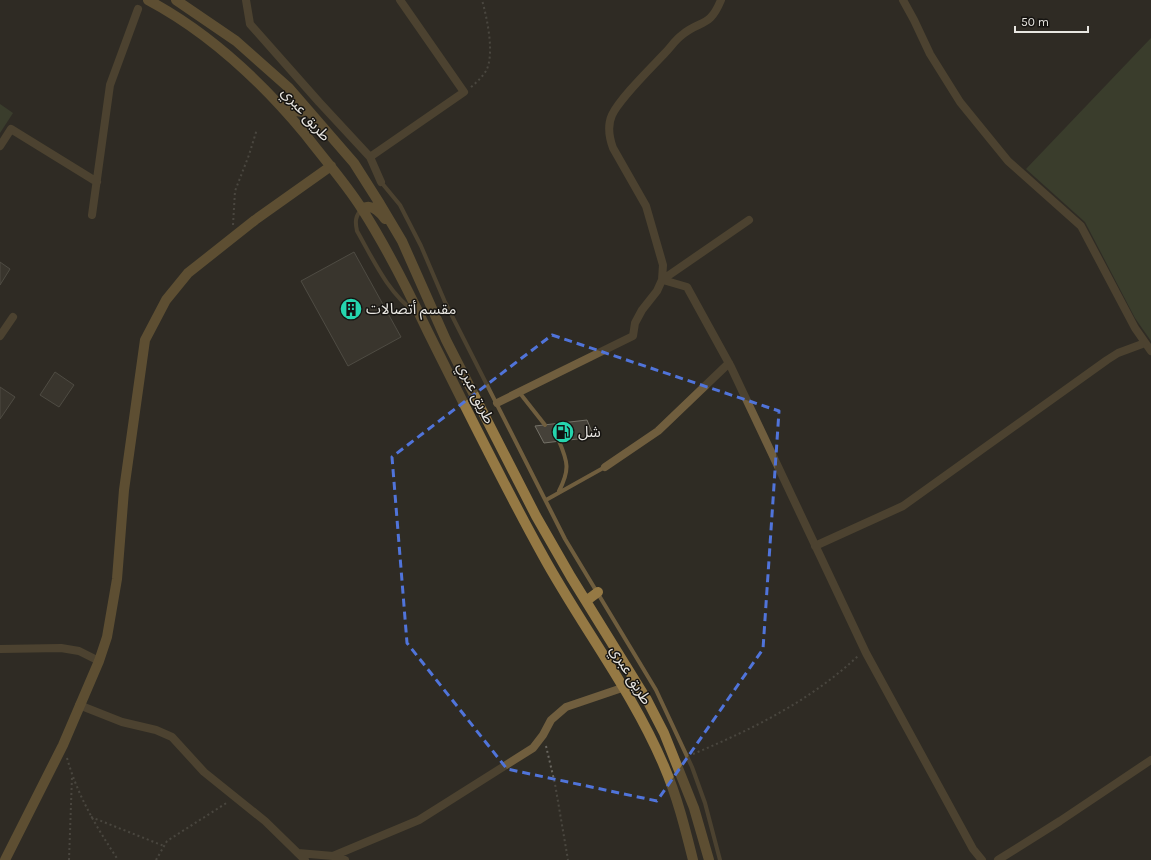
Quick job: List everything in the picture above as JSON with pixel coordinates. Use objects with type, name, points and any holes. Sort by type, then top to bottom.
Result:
[{"type":"main road","name":"طريق عبري","points":[[148,0],[183,19],[211,39],[283,107],[331,166],[362,209],[421,316],[480,436],[542,556],[647,730],[664,766],[679,806],[693,860]]},
{"type":"main road","name":"طريق عبري","points":[[176,0],[236,41],[271,71],[307,109],[354,163],[402,241],[446,340],[536,516],[647,700],[664,734],[694,808],[709,860]]},
{"type":"main road","points":[[250,75],[294,111],[304,112],[307,109]]},
{"type":"main road","points":[[5,860],[63,745],[99,661],[106,637],[113,608],[126,475],[145,340],[166,300],[188,273],[229,240],[331,166]]},
{"type":"main road","points":[[362,209],[369,206],[377,210],[402,241]]},
{"type":"main road","points":[[586,601],[598,592]]},
{"type":"street","points":[[246,0],[250,24],[370,157],[381,182]]},
{"type":"street","points":[[370,157],[464,92],[400,0]]},
{"type":"street","points":[[663,280],[661,253],[654,236],[646,206],[613,148],[610,139],[609,126],[612,115],[621,101],[682,34],[710,19],[721,0]]},
{"type":"street","points":[[903,0],[930,54],[960,102],[1008,161],[1081,226],[1132,323],[1151,351]]},
{"type":"street","points":[[92,215],[110,85],[138,9]]},
{"type":"street","points":[[0,146],[11,129],[97,182]]},
{"type":"street","points":[[497,403],[633,336],[635,323],[642,310],[657,291],[663,280],[749,220]]},
{"type":"street","points":[[663,280],[688,287],[729,363],[864,649],[970,843],[982,860]]},
{"type":"street","points":[[0,336],[13,317]]},
{"type":"street","points":[[815,546],[903,506],[1107,360],[1118,353],[1145,343]]},
{"type":"street","points":[[605,466],[658,431],[729,363]]},
{"type":"street","points":[[0,650],[61,648],[79,652],[99,661]]},
{"type":"street","points":[[333,856],[419,820],[533,748],[543,735],[551,720],[566,707],[622,688]]},
{"type":"street","points":[[79,705],[122,722],[156,730],[172,737],[204,772],[265,821],[305,860]]},
{"type":"street","points":[[998,860],[1060,821],[1151,760]]},
{"type":"street","points":[[298,853],[333,856],[345,860]]},
{"type":"lane","points":[[381,182],[400,205],[421,246],[445,302],[565,539],[656,690],[680,739],[686,757],[692,768],[705,803],[720,860]]},
{"type":"lane","points":[[362,209],[356,214],[355,222],[357,231],[390,287],[404,304],[421,316]]},
{"type":"lane","points":[[518,392],[545,425]]},
{"type":"lane","points":[[559,441],[567,458],[568,471],[559,491]]},
{"type":"lane","points":[[546,500],[559,491],[605,466]]},
{"type":"path","points":[[464,92],[479,80],[486,71],[489,62],[488,29],[482,0]]},
{"type":"path","points":[[229,240],[233,225],[235,191],[250,155],[257,129]]},
{"type":"path","points":[[686,757],[755,726],[808,697],[836,676],[864,649]]},
{"type":"path","points":[[543,735],[555,784],[568,860]]},
{"type":"path","points":[[63,745],[72,775],[90,816],[118,860]]},
{"type":"path","points":[[69,860],[72,775]]},
{"type":"path","points":[[156,860],[167,841],[236,797]]},
{"type":"path","points":[[90,816],[164,846]]},
{"type":"highlighted area","points":[[552,335],[779,411],[763,649],[657,801],[507,769],[407,643],[392,457]]},
{"type":"green space","points":[[1151,38],[1151,341],[1135,318],[1085,222],[1026,169]]},
{"type":"green space","points":[[0,104],[13,113],[0,133]]},
{"type":"building","name":"مقسم أتصالات","points":[[354,252],[401,337],[348,366],[301,281]]},
{"type":"building","points":[[0,262],[10,269],[0,285]]},
{"type":"building","points":[[55,372],[74,385],[59,407],[40,395]]},
{"type":"building","points":[[0,387],[15,397],[0,419]]},
{"type":"building","points":[[587,420],[594,437],[544,443],[535,426]]},
{"type":"place","name":"مقسم أتصالات","points":[[351,309]]},
{"type":"place","name":"شل","points":[[563,432]]}]
